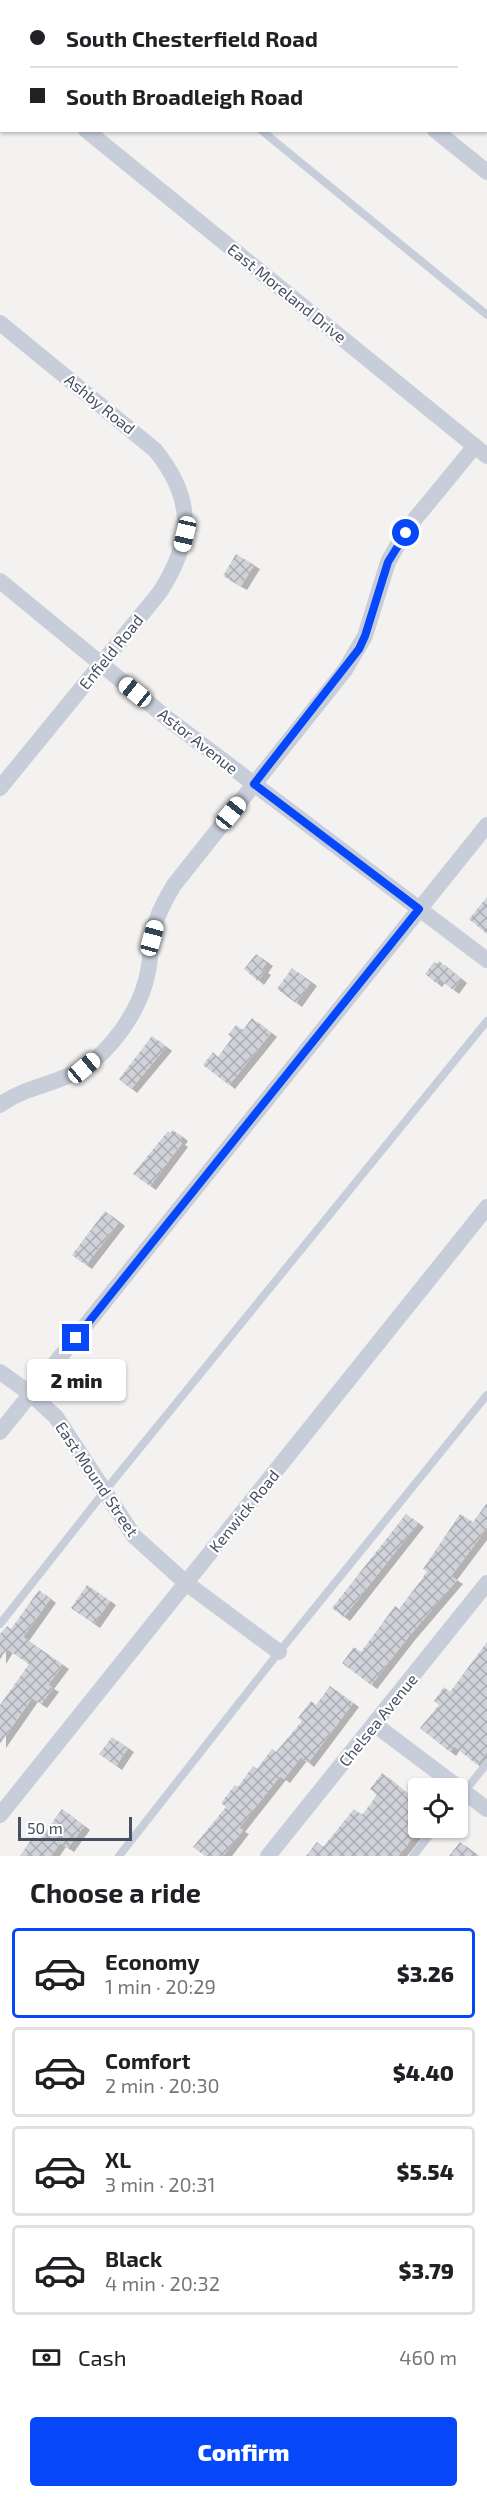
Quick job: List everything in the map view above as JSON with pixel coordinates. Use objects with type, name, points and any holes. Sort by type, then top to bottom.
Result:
[{"type":"street","name":"East Moreland Drive","points":[[88,132],[481,451]]},
{"type":"street","points":[[437,132],[487,172]]},
{"type":"street","name":"Ashby Road","points":[[0,323],[155,450],[168,465],[183,500]]},
{"type":"street","points":[[0,1105],[14,1095],[64,1078],[84,1068],[113,1040],[141,996],[146,980],[152,938],[164,902],[174,885],[359,649],[388,562],[397,546],[415,519],[481,451]]},
{"type":"street","name":"Enfield Road","points":[[0,788],[160,592],[175,569],[185,534],[186,516],[183,500]]},
{"type":"street","name":"Astor Avenue","points":[[0,581],[168,719],[487,960]]},
{"type":"street","points":[[0,1432],[487,825]]},
{"type":"street","name":"Kenwick Road","points":[[0,1815],[487,1207]]},
{"type":"street","name":"East Mound Street","points":[[0,1372],[31,1394],[56,1417],[134,1536],[186,1583],[279,1652]]},
{"type":"street","name":"Chelsea Avenue","points":[[268,1856],[487,1583]]},
{"type":"street","points":[[374,1724],[439,1778]]},
{"type":"street","points":[[468,1800],[487,1809]]},
{"type":"lane","points":[[263,132],[487,315]]},
{"type":"lane","points":[[0,1624],[104,1491],[487,1021]]},
{"type":"lane","points":[[119,1856],[279,1652],[487,1395]]},
{"type":"lane","points":[[468,1787],[487,1763]]},
{"type":"lane","points":[[412,1856],[427,1838]]},
{"type":"building","points":[[236,554],[254,565],[241,586],[223,576]]},
{"type":"building","points":[[487,897],[487,934],[469,919]]},
{"type":"building","points":[[256,954],[267,962],[262,969],[265,971],[258,981],[244,969]]},
{"type":"building","points":[[439,961],[461,979],[453,990],[439,979],[436,983],[425,974],[434,962],[436,964]]},
{"type":"building","points":[[292,968],[311,982],[296,1003],[277,989]]},
{"type":"building","points":[[252,1018],[271,1033],[229,1085],[203,1065],[213,1052],[218,1057],[232,1038],[228,1035],[236,1025],[243,1030]]},
{"type":"building","points":[[152,1036],[166,1047],[131,1089],[119,1079]]},
{"type":"building","points":[[173,1130],[182,1137],[179,1141],[182,1143],[150,1186],[133,1174],[168,1131],[170,1133]]},
{"type":"building","points":[[105,1211],[119,1222],[86,1265],[72,1255]]},
{"type":"building","points":[[487,1503],[487,1528],[451,1576],[457,1580],[371,1685],[342,1663],[354,1647],[361,1652],[395,1606],[399,1609],[422,1579],[427,1571],[423,1569],[460,1514],[473,1522]]},
{"type":"building","points":[[406,1514],[418,1523],[344,1617],[332,1608]]},
{"type":"building","points":[[87,1585],[110,1601],[94,1624],[71,1608]]},
{"type":"building","points":[[39,1590],[50,1599],[23,1637],[63,1665],[48,1685],[53,1688],[41,1704],[32,1698],[0,1744],[0,1705],[29,1664],[7,1649],[0,1660],[0,1634],[7,1626],[11,1629]]},
{"type":"building","points":[[487,1642],[487,1752],[477,1765],[454,1746],[450,1752],[420,1728],[439,1705],[434,1701],[444,1687],[450,1692]]},
{"type":"building","points":[[330,1686],[353,1703],[308,1763],[301,1757],[284,1779],[280,1776],[239,1828],[243,1830],[223,1856],[205,1856],[193,1847],[226,1807],[221,1803],[235,1785],[238,1787],[253,1766],[257,1769],[272,1749],[276,1752],[302,1721],[298,1718],[311,1701],[316,1705]]},
{"type":"building","points":[[112,1737],[128,1748],[116,1766],[99,1754]]},
{"type":"building","points":[[382,1773],[408,1795],[408,1818],[405,1823],[408,1825],[408,1838],[412,1838],[398,1856],[306,1856],[317,1842],[323,1847],[354,1809],[362,1815],[377,1795],[370,1789]]},
{"type":"building","points":[[62,1809],[84,1826],[68,1848],[60,1843],[51,1856],[20,1856],[33,1837],[39,1841]]},
{"type":"building","points":[[460,1842],[479,1856],[449,1856]]},
{"type":"route","points":[[76,1338],[419,909],[254,784],[345,670],[359,649],[388,562],[406,533]]}]
